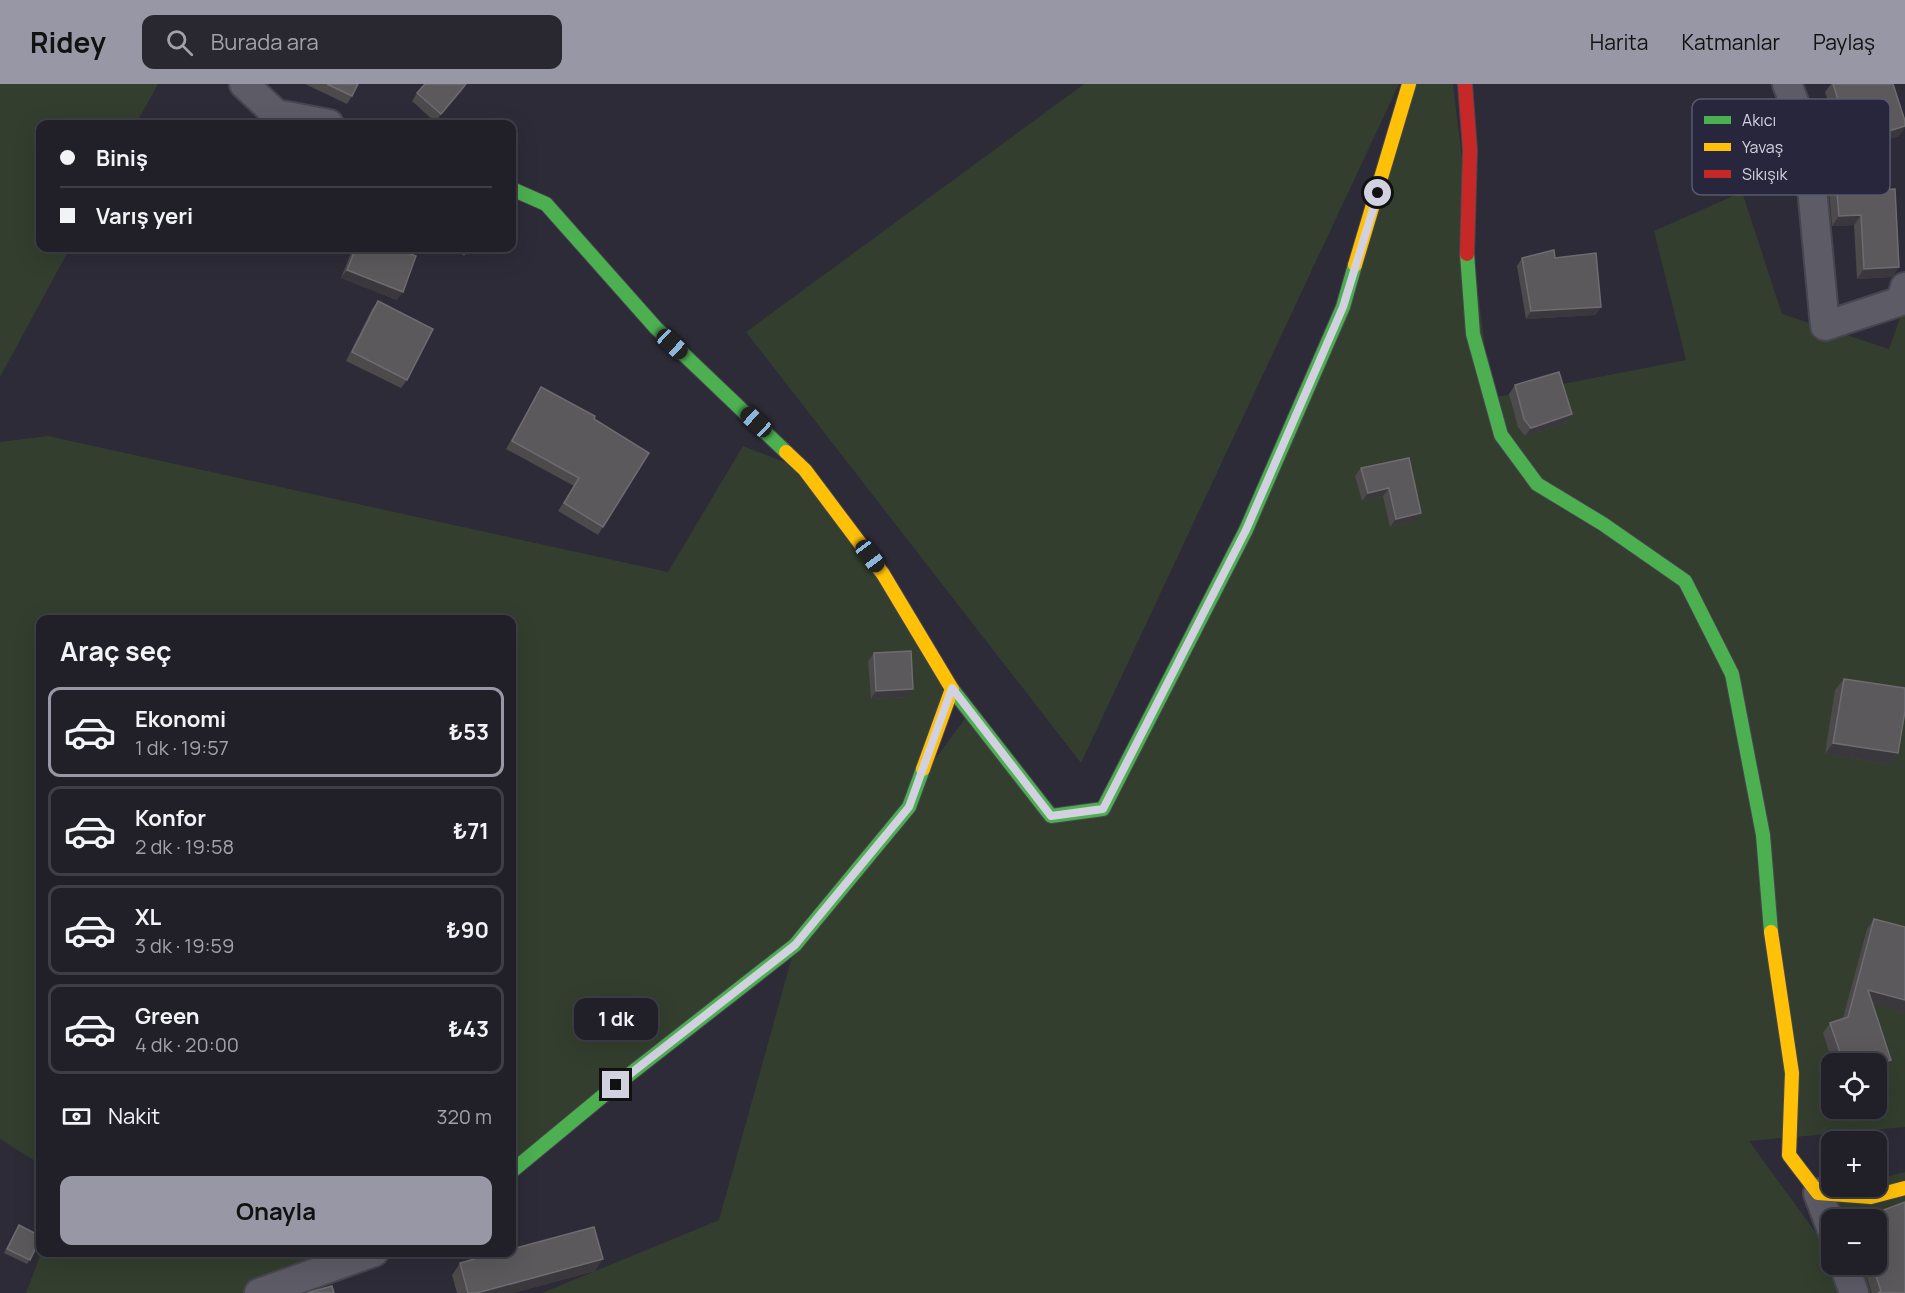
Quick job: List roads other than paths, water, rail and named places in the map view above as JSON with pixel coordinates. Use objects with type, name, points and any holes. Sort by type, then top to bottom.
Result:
[{"type":"street","points":[[244,84],[276,114],[308,120]]},
{"type":"street","points":[[516,191],[546,204],[656,328],[805,470],[884,574],[952,688],[1051,816],[1103,809],[1246,530],[1343,307],[1409,84]]},
{"type":"street","points":[[1466,84],[1470,150],[1466,234],[1473,334],[1501,435],[1537,484],[1604,524],[1685,581],[1732,674],[1763,835],[1771,935],[1792,1073],[1789,1155],[1818,1193],[1824,1209]]},
{"type":"street","points":[[1787,84],[1793,99]]},
{"type":"street","points":[[1813,195],[1825,326],[1901,301],[1905,287]]},
{"type":"street","points":[[516,1168],[616,1085],[795,945],[909,807],[952,688]]},
{"type":"street","points":[[1818,1193],[1871,1197],[1905,1188]]},
{"type":"street","points":[[259,1293],[360,1257]]},
{"type":"street","points":[[1848,1275],[1854,1293]]}]
